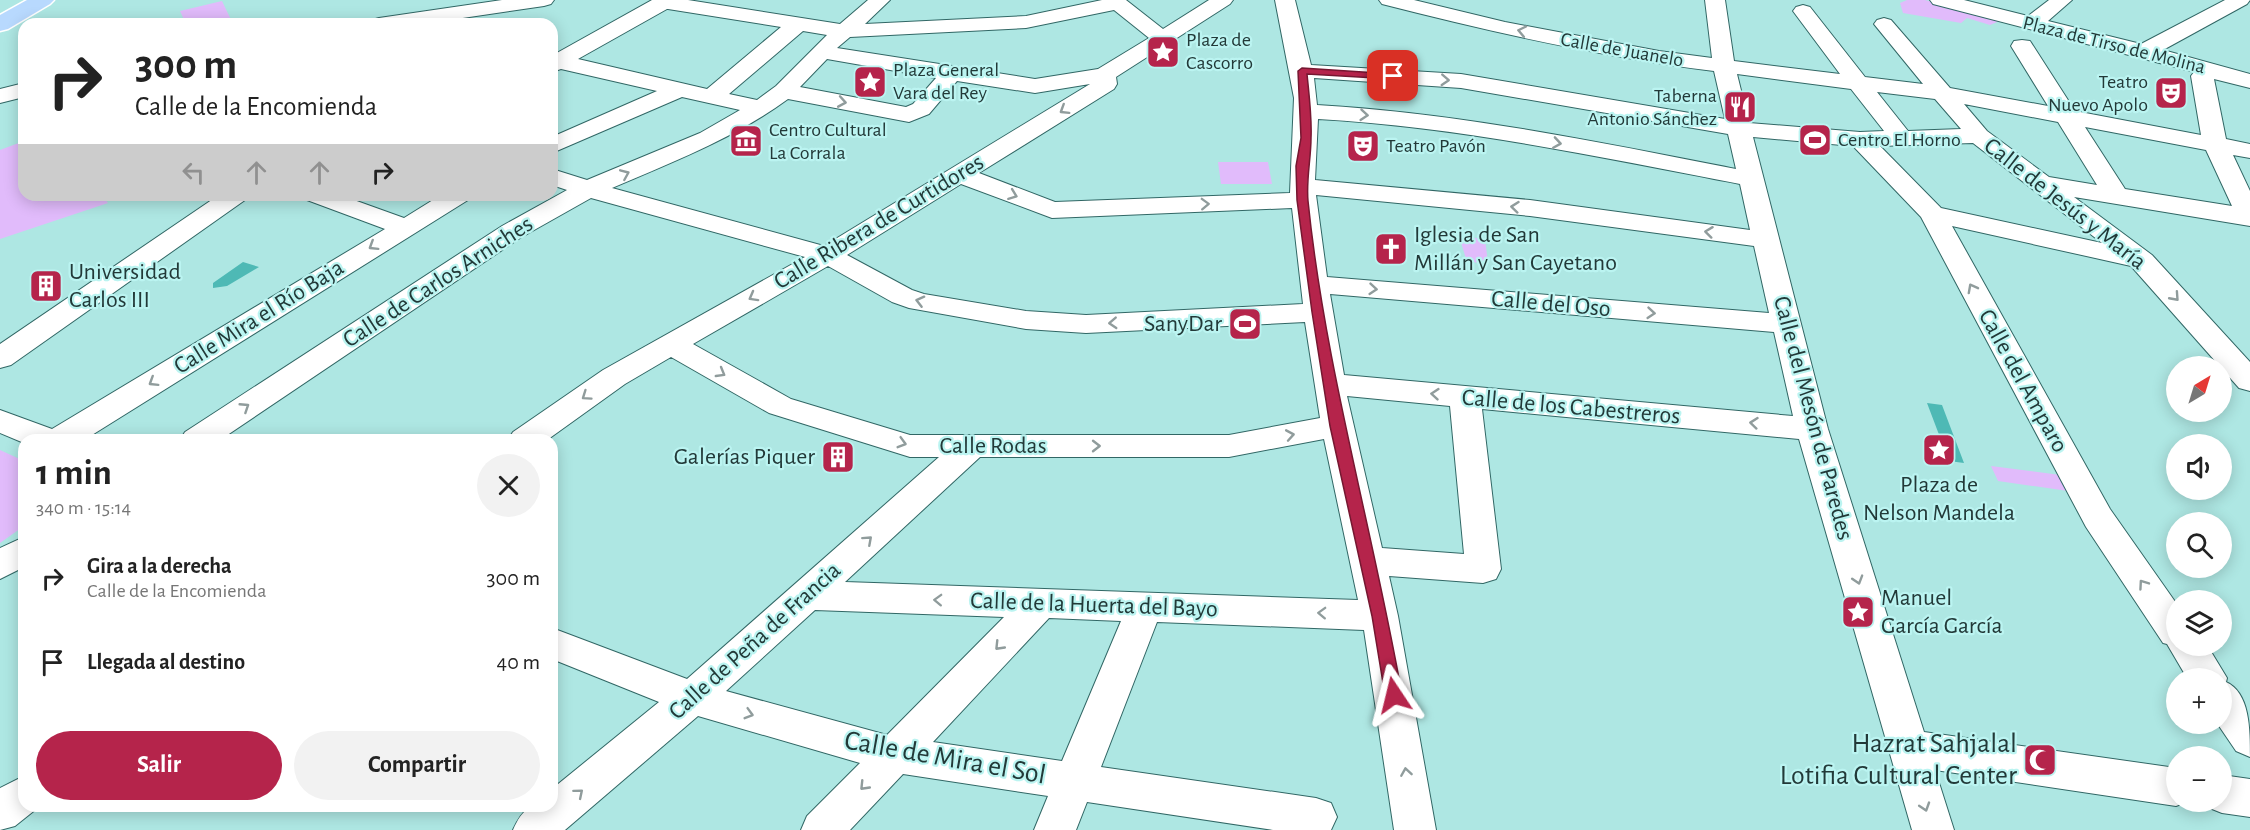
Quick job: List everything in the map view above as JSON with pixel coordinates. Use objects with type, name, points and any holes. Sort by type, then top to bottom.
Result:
[{"type":"main road","points":[[0,11],[20,0]]},
{"type":"main road","points":[[0,24],[43,0]]},
{"type":"street","points":[[469,18],[484,17],[544,0]]},
{"type":"street","points":[[514,18],[544,0]]},
{"type":"street","points":[[784,91],[844,31],[880,0]]},
{"type":"street","name":"Calle Ribera de Curtidores","points":[[533,434],[614,377],[828,255],[1106,84],[1104,75],[1223,0]]},
{"type":"street","points":[[1285,0],[1302,71],[1306,111],[1302,193],[1316,298],[1337,426],[1380,616],[1415,830]]},
{"type":"street","name":"Calle de Juanelo","points":[[1389,0],[1605,48],[1724,68],[1942,93],[2250,151]]},
{"type":"street","name":"Calle del Mesón de Paredes","points":[[1715,0],[1724,68],[1812,429],[1933,830]]},
{"type":"street","name":"Plaza de Tirso de Molina","points":[[1940,0],[2144,51],[2250,81]]},
{"type":"street","points":[[2032,23],[2062,0]]},
{"type":"street","points":[[2144,51],[2240,0]]},
{"type":"street","points":[[558,60],[663,1],[844,31],[1026,22],[1116,1],[1153,32],[1166,37]]},
{"type":"street","points":[[1803,11],[1902,139]]},
{"type":"street","points":[[712,96],[798,24]]},
{"type":"street","name":"Calle de Jesús y María","points":[[1884,24],[1979,136],[2142,261],[2250,381]]},
{"type":"street","points":[[2022,46],[2116,195]]},
{"type":"street","points":[[823,52],[1025,86],[1104,75]]},
{"type":"street","points":[[558,63],[761,108]]},
{"type":"street","points":[[1302,71],[1461,81],[1739,129],[1860,139],[1979,136]]},
{"type":"street","points":[[2217,71],[2202,76],[2215,143],[2250,217]]},
{"type":"street","points":[[784,91],[909,115],[921,109],[952,74]]},
{"type":"street","points":[[558,143],[680,89]]},
{"type":"street","name":"Calle de Carlos Arniches","points":[[205,434],[511,232],[588,189],[708,138],[761,108],[784,91]]},
{"type":"street","points":[[0,96],[18,92]]},
{"type":"street","points":[[1306,111],[1400,118],[1607,151],[1750,179]]},
{"type":"street","name":"Calle del Amparo","points":[[1860,139],[1932,214],[2098,518],[2166,617]]},
{"type":"street","points":[[959,174],[1052,210],[1302,193],[1530,208],[1767,240]]},
{"type":"street","name":"Calle del Oso","points":[[558,179],[828,255],[911,299],[1026,320],[1086,324],[1316,298],[1787,324]]},
{"type":"street","points":[[2039,183],[2250,217]]},
{"type":"street","points":[[0,358],[218,201]]},
{"type":"street","points":[[333,201],[405,227]]},
{"type":"street","name":"Calle Mira el Río Baja","points":[[69,434],[449,201]]},
{"type":"street","points":[[1932,214],[2142,261]]},
{"type":"street","name":"Calle Rodas","points":[[670,344],[780,406],[910,446],[1229,446],[1337,426]]},
{"type":"street","name":"Calle de los Cabestreros","points":[[1330,384],[1812,429]]},
{"type":"street","points":[[1368,561],[1483,569],[1465,397]]},
{"type":"street","points":[[0,421],[32,434]]},
{"type":"street","name":"Calle de Peña de Francia","points":[[558,810],[692,698],[972,446]]},
{"type":"street","points":[[0,565],[18,554]]},
{"type":"street","name":"Calle de la Huerta del Bayo","points":[[808,595],[1380,616]]},
{"type":"street","points":[[822,830],[1040,604]]},
{"type":"street","points":[[1055,830],[1145,607]]},
{"type":"street","name":"Calle de Mira el Sol","points":[[558,645],[692,698],[895,755],[1316,817]]},
{"type":"street","points":[[2232,712],[2250,739]]},
{"type":"street","points":[[1908,748],[2166,786]]},
{"type":"street","points":[[2232,795],[2250,798]]},
{"type":"street","points":[[0,812],[18,799]]},
{"type":"street","name":"Calle de Peña de Francia","points":[[534,830],[556,812]]},
{"type":"shaded area","points":[[1907,0],[1925,0],[2002,20],[1990,25],[1967,18],[1961,23],[1903,13],[1900,3]]},
{"type":"shaded area","points":[[222,1],[230,18],[183,18],[180,11]]},
{"type":"shaded area","points":[[18,143],[18,201],[106,201],[108,203],[0,239],[0,150]]},
{"type":"shaded area","points":[[1218,162],[1268,162],[1272,184],[1221,184]]},
{"type":"shaded area","points":[[1459,236],[1485,239],[1488,263],[1467,262]]},
{"type":"shaded area","points":[[0,450],[18,458],[18,530],[0,543]]},
{"type":"shaded area","points":[[1991,466],[2068,476],[2075,492],[1998,481]]},
{"type":"water","points":[[243,262],[259,267],[227,286],[213,288],[213,283]]},
{"type":"water","points":[[1927,403],[1942,405],[1964,463],[1949,461]]},
{"type":"place","name":"Plaza de Cascorro","points":[[1163,52]]},
{"type":"place","name":"Plaza General Vara del Rey","points":[[870,82]]},
{"type":"place","name":"Teatro Nuevo Apolo","points":[[2171,93]]},
{"type":"place","name":"Taberna Antonio Sánchez","points":[[1740,107]]},
{"type":"place","name":"Centro El Horno","points":[[1815,140]]},
{"type":"place","name":"Centro Cultural La Corrala","points":[[746,141]]},
{"type":"place","name":"Teatro Pavón","points":[[1363,146]]},
{"type":"place","name":"Iglesia de San Millán y San Cayetano","points":[[1391,249]]},
{"type":"place","name":"Universidad Carlos III","points":[[46,286]]},
{"type":"place","name":"SanyDar","points":[[1245,324]]},
{"type":"place","name":"Plaza de Nelson Mandela","points":[[1939,450]]},
{"type":"place","name":"Galerías Piquer","points":[[838,457]]},
{"type":"place","name":"Manuel García García","points":[[1858,612]]},
{"type":"place","name":"Hazrat Sahjalal Lotifia Cultural Center","points":[[2040,760]]},
{"type":"route","points":[[1393,76],[1302,71],[1306,138],[1303,149],[1302,186],[1318,312],[1337,426],[1380,616],[1394,695]]}]
